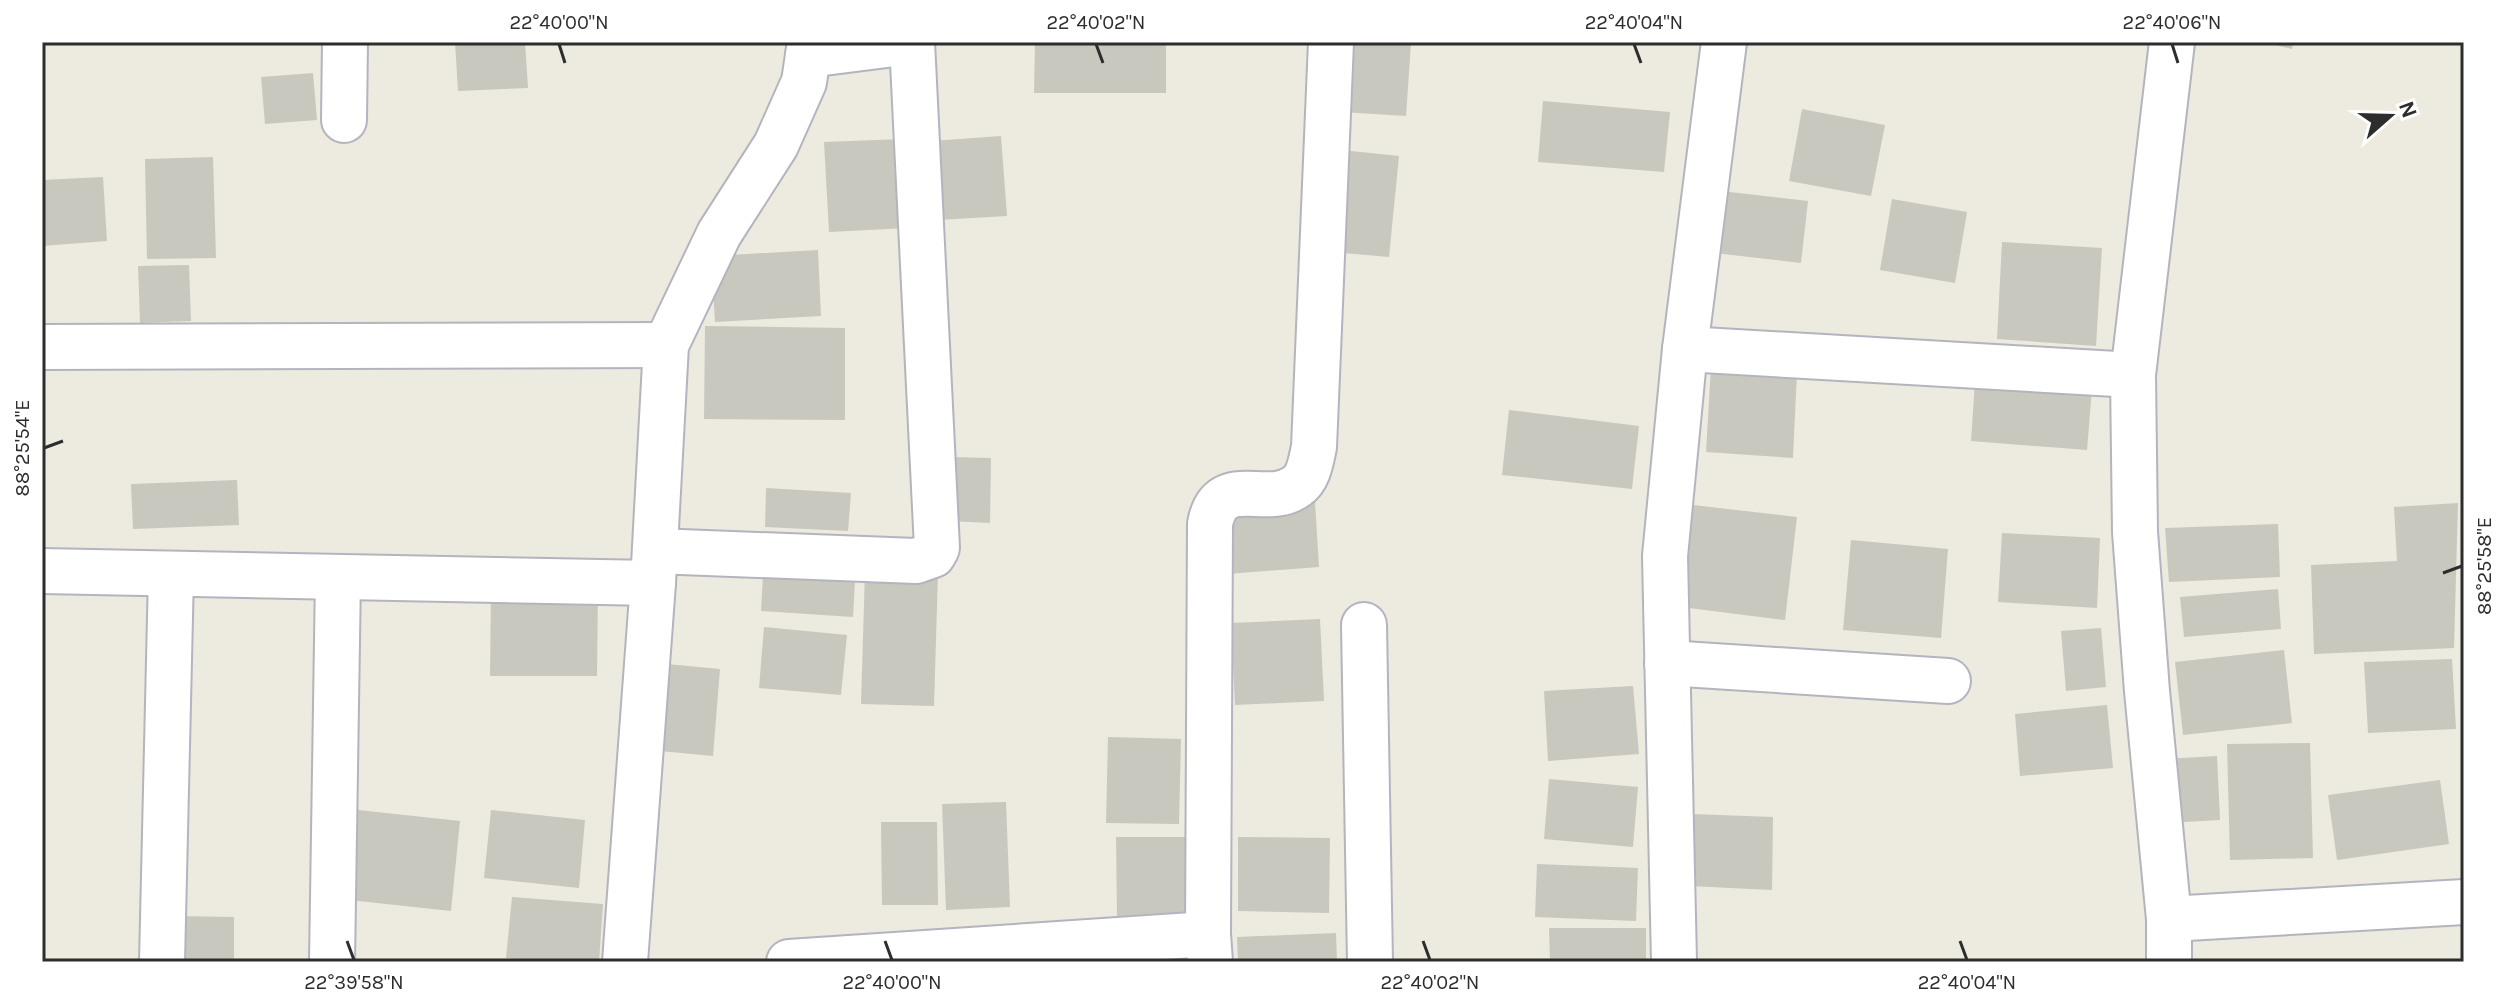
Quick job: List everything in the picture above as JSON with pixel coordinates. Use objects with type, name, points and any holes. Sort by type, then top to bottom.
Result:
[{"type":"street","points":[[344,120],[345,42]]},
{"type":"street","points":[[42,571],[338,577],[654,567],[925,560],[937,548],[911,42],[809,48],[804,82],[776,145],[719,234],[666,345],[654,567],[625,962]]},
{"type":"street","points":[[789,962],[1209,948],[1210,524],[1213,508],[1220,499],[1230,495],[1283,493],[1298,486],[1309,470],[1315,431],[1331,42]]},
{"type":"street","points":[[1674,962],[1665,556],[1685,349],[1724,42]]},
{"type":"street","points":[[2169,962],[2169,919],[2135,532],[2133,375],[2172,42]]},
{"type":"street","points":[[42,347],[666,345]]},
{"type":"street","points":[[1685,349],[2133,375]]},
{"type":"street","points":[[162,962],[171,574]]},
{"type":"street","points":[[332,962],[338,577]]},
{"type":"street","points":[[1364,625],[1370,962]]},
{"type":"street","points":[[1667,663],[1948,681]]},
{"type":"street","points":[[2169,919],[2464,902]]},
{"type":"building","points":[[455,42],[525,42],[528,88],[458,91]]},
{"type":"building","points":[[1035,42],[1166,42],[1166,93],[1034,93]]},
{"type":"building","points":[[1347,42],[1411,43],[1406,116],[1342,112]]},
{"type":"building","points":[[2263,42],[2293,42],[2292,49]]},
{"type":"building","points":[[313,73],[317,120],[265,124],[261,77]]},
{"type":"building","points":[[1543,101],[1670,112],[1664,172],[1538,162]]},
{"type":"building","points":[[1802,109],[1885,125],[1871,196],[1789,181]]},
{"type":"building","points":[[1001,136],[1007,216],[938,220],[932,141]]},
{"type":"building","points":[[903,139],[908,228],[829,232],[824,142]]},
{"type":"building","points":[[1342,150],[1399,156],[1389,257],[1332,252]]},
{"type":"building","points":[[213,157],[216,258],[147,259],[145,159]]},
{"type":"building","points":[[103,177],[107,241],[42,246],[42,180]]},
{"type":"building","points":[[1712,190],[1808,201],[1801,263],[1706,252]]},
{"type":"building","points":[[1892,199],[1967,212],[1955,283],[1880,270]]},
{"type":"building","points":[[2002,242],[2102,248],[2096,346],[1997,339]]},
{"type":"building","points":[[818,250],[821,316],[715,322],[711,256]]},
{"type":"building","points":[[189,265],[191,321],[140,323],[138,266]]},
{"type":"building","points":[[705,326],[845,328],[845,420],[704,419]]},
{"type":"building","points":[[1711,366],[1797,372],[1793,458],[1706,452]]},
{"type":"building","points":[[1975,381],[2092,389],[2087,450],[1971,441]]},
{"type":"building","points":[[1509,410],[1639,426],[1632,489],[1502,475]]},
{"type":"building","points":[[950,457],[991,458],[990,523],[949,521]]},
{"type":"building","points":[[237,480],[239,525],[133,529],[131,484]]},
{"type":"building","points":[[766,488],[851,493],[848,531],[765,527]]},
{"type":"building","points":[[1315,502],[1319,567],[1227,574],[1223,509]]},
{"type":"building","points":[[2458,503],[2454,648],[2314,654],[2311,565],[2397,561],[2394,507]]},
{"type":"building","points":[[1693,505],[1797,517],[1785,620],[1681,607]]},
{"type":"building","points":[[2278,524],[2280,577],[2169,582],[2165,528]]},
{"type":"building","points":[[2002,533],[2100,538],[2097,608],[1998,602]]},
{"type":"building","points":[[1851,540],[1948,549],[1941,638],[1843,630]]},
{"type":"building","points":[[764,557],[856,563],[853,617],[761,611]]},
{"type":"building","points":[[865,571],[938,573],[934,706],[861,704]]},
{"type":"building","points":[[491,588],[598,589],[597,676],[490,676]]},
{"type":"building","points":[[2278,589],[2281,629],[2184,637],[2180,597]]},
{"type":"building","points":[[1320,619],[1324,701],[1235,705],[1231,623]]},
{"type":"building","points":[[764,627],[847,635],[841,695],[759,688]]},
{"type":"building","points":[[2101,628],[2106,687],[2066,691],[2061,631]]},
{"type":"building","points":[[2284,650],[2292,723],[2183,735],[2175,662]]},
{"type":"building","points":[[2452,659],[2456,729],[2368,733],[2364,662]]},
{"type":"building","points":[[667,664],[720,669],[713,756],[660,751]]},
{"type":"building","points":[[1633,686],[1639,754],[1548,761],[1544,691]]},
{"type":"building","points":[[2107,705],[2113,768],[2020,776],[2015,714]]},
{"type":"building","points":[[1108,737],[1181,739],[1179,824],[1106,823]]},
{"type":"building","points":[[2310,743],[2313,858],[2230,860],[2227,744]]},
{"type":"building","points":[[2217,756],[2220,820],[2167,823],[2164,759]]},
{"type":"building","points":[[1549,779],[1638,787],[1633,847],[1544,839]]},
{"type":"building","points":[[2440,780],[2449,844],[2337,860],[2328,795]]},
{"type":"building","points":[[1006,802],[1010,907],[946,910],[942,804]]},
{"type":"building","points":[[349,809],[460,821],[451,911],[340,899]]},
{"type":"building","points":[[491,810],[585,820],[579,888],[484,878]]},
{"type":"building","points":[[1692,814],[1773,817],[1772,890],[1689,886]]},
{"type":"building","points":[[881,822],[937,822],[938,905],[882,905]]},
{"type":"building","points":[[1116,837],[1189,837],[1189,917],[1117,917]]},
{"type":"building","points":[[1238,837],[1330,838],[1329,913],[1238,911]]},
{"type":"building","points":[[1537,864],[1638,868],[1636,921],[1535,917]]},
{"type":"building","points":[[512,897],[603,904],[599,962],[506,958]]},
{"type":"building","points":[[174,916],[234,917],[234,962],[174,962]]},
{"type":"building","points":[[1549,928],[1646,928],[1646,962],[1550,962]]},
{"type":"building","points":[[1336,933],[1337,962],[1238,962],[1237,937]]}]
